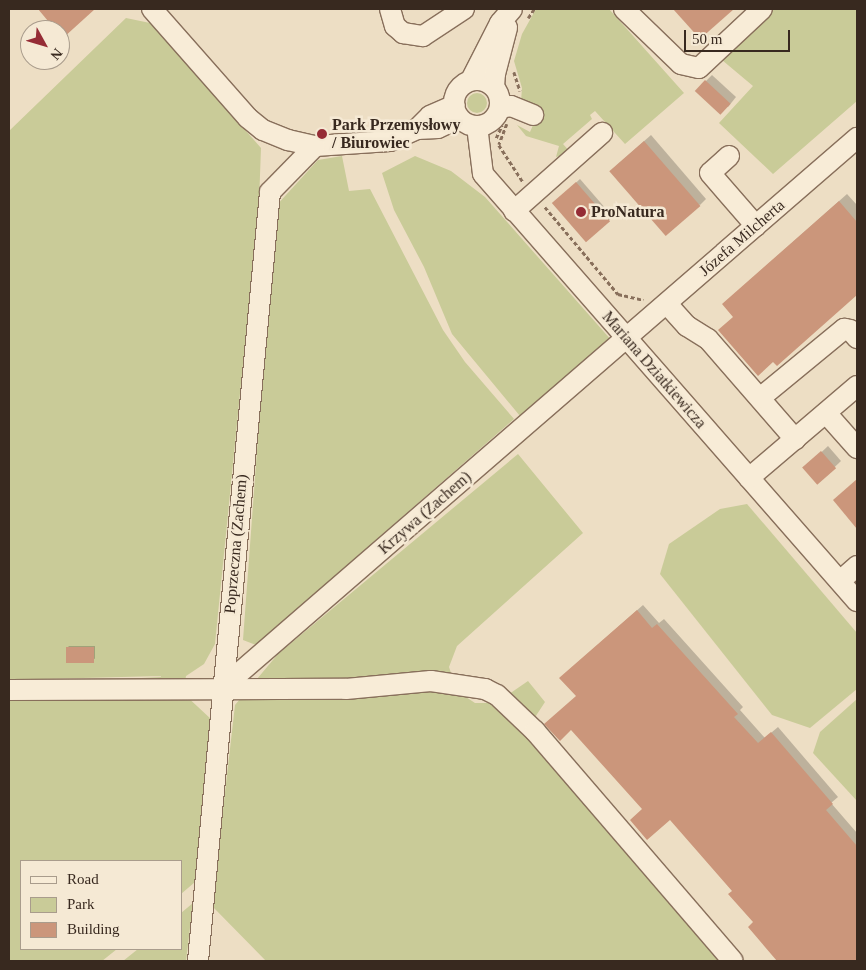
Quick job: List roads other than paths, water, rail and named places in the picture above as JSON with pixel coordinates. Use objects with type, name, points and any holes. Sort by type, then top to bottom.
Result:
[{"type":"street","points":[[152,9],[248,118],[273,134],[315,146],[390,141],[417,129],[438,128],[457,111],[459,89],[471,80],[500,23],[512,9]]},
{"type":"street","points":[[390,9],[395,26],[403,33],[423,36],[464,9]]},
{"type":"street","points":[[494,87],[499,56],[512,9]]},
{"type":"street","points":[[624,9],[681,64],[699,68],[762,9]]},
{"type":"street","points":[[457,111],[477,126],[492,121],[500,108],[500,98],[494,87],[486,81],[471,80]]},
{"type":"street","points":[[500,108],[511,106],[533,115]]},
{"type":"street","name":"Mariana Dziatkiewicza","points":[[477,126],[483,174],[857,601]]},
{"type":"street","points":[[514,211],[602,133]]},
{"type":"street","name":"Józefa Milcherta","points":[[626,338],[857,138]]},
{"type":"street","name":"Poprzeczna (Zachem)","points":[[198,961],[270,192],[315,146]]},
{"type":"street","points":[[729,156],[710,173],[756,226]]},
{"type":"street","points":[[666,304],[687,326],[708,339],[795,439]]},
{"type":"street","points":[[760,398],[844,330],[850,330],[857,338]]},
{"type":"street","name":"Krzywa (Zachem)","points":[[223,687],[626,338]]},
{"type":"street","points":[[749,478],[857,386]]},
{"type":"street","points":[[826,413],[857,448]]},
{"type":"street","points":[[840,581],[857,566]]},
{"type":"street","points":[[9,690],[223,687],[346,689],[431,681],[466,685],[497,695],[535,731],[732,961]]},
{"type":"place","name":"Park Przemysłowy / Biurowiec","points":[[322,134]]},
{"type":"place","name":"ProNatura","points":[[581,212]]}]
